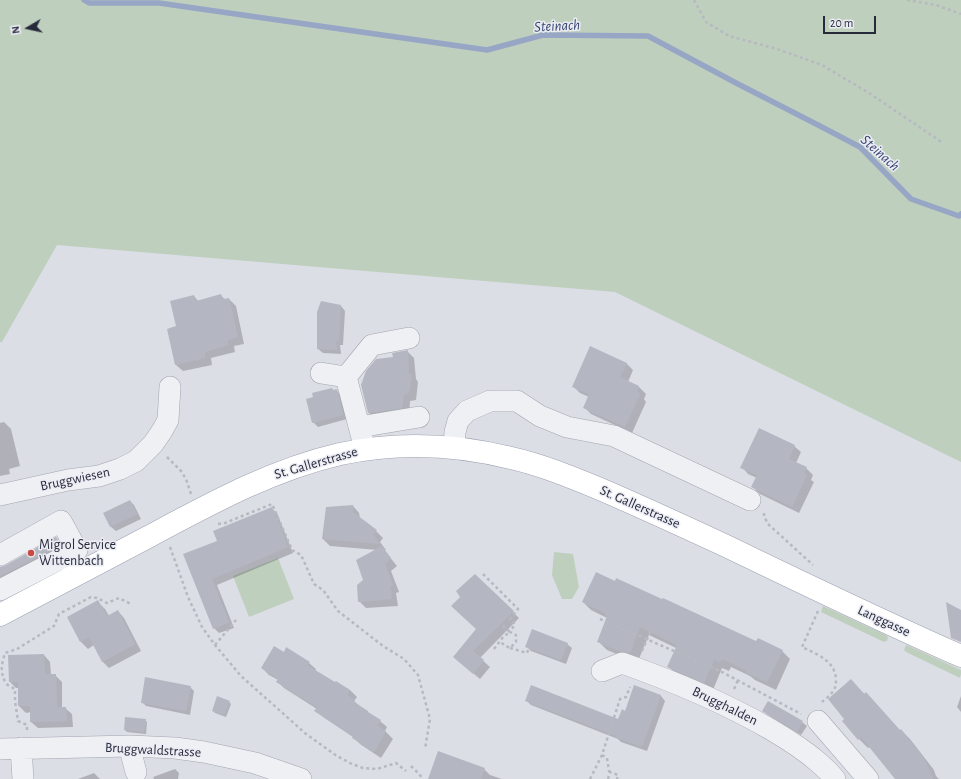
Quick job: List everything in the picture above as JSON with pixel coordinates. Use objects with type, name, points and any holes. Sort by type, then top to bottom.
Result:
[{"type":"main road","name":"St. Gallerstrasse","points":[[0,615],[71,565],[141,540],[194,512],[272,475],[337,455],[365,449],[424,445],[454,447],[512,458],[559,472],[810,578]]},
{"type":"main road","name":"Langgasse","points":[[810,578],[961,656]]},
{"type":"street","points":[[346,377],[372,345],[409,338]]},
{"type":"street","points":[[321,373],[346,377]]},
{"type":"street","points":[[346,377],[365,449]]},
{"type":"street","name":"Bruggwiesen","points":[[0,495],[68,480],[99,476],[120,469],[136,460],[153,444],[168,420],[170,387]]},
{"type":"street","points":[[454,447],[455,432],[458,421],[467,411],[490,400],[517,401],[540,416],[567,427],[614,436],[757,506]]},
{"type":"street","points":[[359,427],[419,417]]},
{"type":"street","points":[[0,555],[61,521],[77,550],[71,565],[0,590]]},
{"type":"street","name":"Brugghalden","points":[[602,671],[622,663],[668,679],[708,696],[753,719],[796,744],[819,762],[835,779]]},
{"type":"street","points":[[813,719],[868,779]]},
{"type":"street","points":[[130,746],[136,772]]},
{"type":"street","name":"Bruggwaldstrasse","points":[[0,750],[21,748],[130,746],[175,748],[204,752],[255,763],[301,779]]},
{"type":"street","points":[[21,748],[23,779]]},
{"type":"path","points":[[694,0],[706,22],[728,36],[777,49],[822,65],[869,92],[943,143]]},
{"type":"path","points":[[908,0],[936,5],[961,14]]},
{"type":"path","points":[[153,444],[182,471],[192,497]]},
{"type":"path","points":[[213,524],[225,523],[272,504],[292,550],[301,555],[314,584],[323,590],[338,610],[383,646],[404,659],[418,675],[430,719],[425,749]]},
{"type":"path","points":[[757,506],[768,524],[814,566],[810,578]]},
{"type":"path","points":[[168,543],[188,597],[202,627],[241,676],[306,734],[337,756],[363,768],[377,769],[396,763],[406,771]]},
{"type":"path","points":[[483,574],[518,609],[510,619],[515,624],[510,632],[503,637],[494,649]]},
{"type":"path","points":[[27,725],[18,721],[14,701],[15,689],[6,684],[2,675],[1,667],[5,653],[17,649],[54,626],[59,614],[91,597],[97,598],[106,603],[119,598],[131,604]]},
{"type":"path","points":[[820,608],[802,646],[818,654],[831,664],[836,675]]},
{"type":"path","points":[[600,619],[720,671],[813,719]]},
{"type":"path","points":[[215,645],[236,620]]},
{"type":"path","points":[[500,624],[516,635],[516,642],[510,648]]},
{"type":"path","points":[[647,639],[652,628]]},
{"type":"path","points":[[500,641],[510,648],[527,653],[529,648]]},
{"type":"path","points":[[590,779],[602,755],[620,699],[626,698],[632,684]]},
{"type":"path","points":[[602,755],[607,758],[610,772],[608,779]]},
{"type":"path","points":[[410,766],[423,779]]},
{"type":"path","points":[[610,772],[618,775],[617,779]]},
{"type":"green space","points":[[0,0],[961,0],[961,462],[615,292],[57,245],[2,342],[0,342]]},
{"type":"green space","points":[[554,552],[573,554],[579,587],[572,599],[562,599],[552,575]]},
{"type":"green space","points":[[278,558],[294,599],[249,617],[233,576]]},
{"type":"green space","points":[[823,606],[886,635],[888,637],[887,641],[884,642],[821,612]]},
{"type":"green space","points":[[906,645],[961,670],[960,678],[906,652],[904,650]]},
{"type":"building","points":[[221,294],[223,299],[229,298],[238,337],[228,340],[228,345],[205,352],[205,358],[175,365],[167,329],[176,326],[170,301],[194,295],[196,301]]},
{"type":"building","points":[[321,301],[341,305],[339,341],[336,341],[337,350],[317,349],[317,312]]},
{"type":"building","points":[[590,346],[627,363],[620,377],[639,386],[637,392],[640,394],[625,427],[583,408],[589,394],[572,387]]},
{"type":"building","points":[[408,350],[409,374],[412,374],[409,393],[404,395],[402,408],[368,413],[361,385],[366,371],[376,359],[393,357],[392,353]]},
{"type":"building","points":[[332,388],[333,390],[337,389],[343,415],[312,423],[306,399],[313,397],[312,393]]},
{"type":"building","points":[[759,428],[795,445],[789,459],[807,467],[804,473],[807,475],[792,507],[751,487],[757,475],[740,468]]},
{"type":"building","points":[[130,500],[137,514],[110,527],[103,513]]},
{"type":"building","points":[[353,505],[353,512],[377,530],[373,535],[380,544],[322,539],[326,507]]},
{"type":"building","points":[[272,507],[288,547],[212,579],[229,622],[213,629],[183,554],[217,541],[213,531]]},
{"type":"building","points":[[56,537],[61,545],[0,576],[0,567]]},
{"type":"building","points":[[382,546],[391,558],[385,564],[393,585],[390,586],[392,599],[358,602],[357,585],[363,580],[356,560]]},
{"type":"building","points":[[596,572],[615,581],[616,578],[756,641],[758,638],[783,650],[767,682],[722,659],[720,663],[714,660],[704,683],[667,667],[677,645],[640,627],[630,653],[622,652],[597,642],[607,616],[605,613],[582,602]]},
{"type":"building","points":[[475,574],[514,611],[473,651],[484,660],[473,674],[453,657],[476,629],[451,606],[460,597],[456,591]]},
{"type":"building","points":[[98,600],[107,616],[118,610],[135,644],[102,662],[89,637],[80,642],[67,617]]},
{"type":"building","points":[[946,602],[961,610],[961,642],[951,638]]},
{"type":"building","points":[[532,629],[568,643],[561,660],[525,647]]},
{"type":"building","points":[[274,646],[284,652],[286,647],[310,662],[307,665],[350,690],[347,695],[355,700],[354,702],[381,720],[377,726],[386,731],[374,752],[352,738],[353,736],[314,711],[317,707],[276,682],[278,679],[261,668]]},
{"type":"building","points":[[44,654],[45,674],[56,674],[57,707],[66,707],[67,721],[30,722],[30,706],[18,706],[18,682],[9,682],[8,655]]},
{"type":"building","points":[[145,677],[191,686],[186,711],[141,703]]},
{"type":"building","points":[[851,679],[864,694],[866,692],[900,730],[901,729],[925,760],[933,779],[895,779],[861,737],[858,740],[842,721],[844,719],[828,699]]},
{"type":"building","points":[[531,685],[618,719],[622,709],[625,711],[634,685],[661,695],[642,747],[525,701]]},
{"type":"building","points":[[217,696],[230,701],[224,715],[212,711]]},
{"type":"building","points":[[768,701],[803,721],[797,731],[762,711]]},
{"type":"building","points":[[125,717],[146,719],[144,732],[124,730]]},
{"type":"building","points":[[438,751],[485,768],[481,779],[428,779]]},
{"type":"waterway","name":"Steinach","points":[[84,0],[89,3],[159,3],[487,50],[543,35],[648,36],[860,147],[911,199],[959,216],[961,214]]},
{"type":"place","name":"Migrol Service Wittenbach","points":[[31,553]]}]
